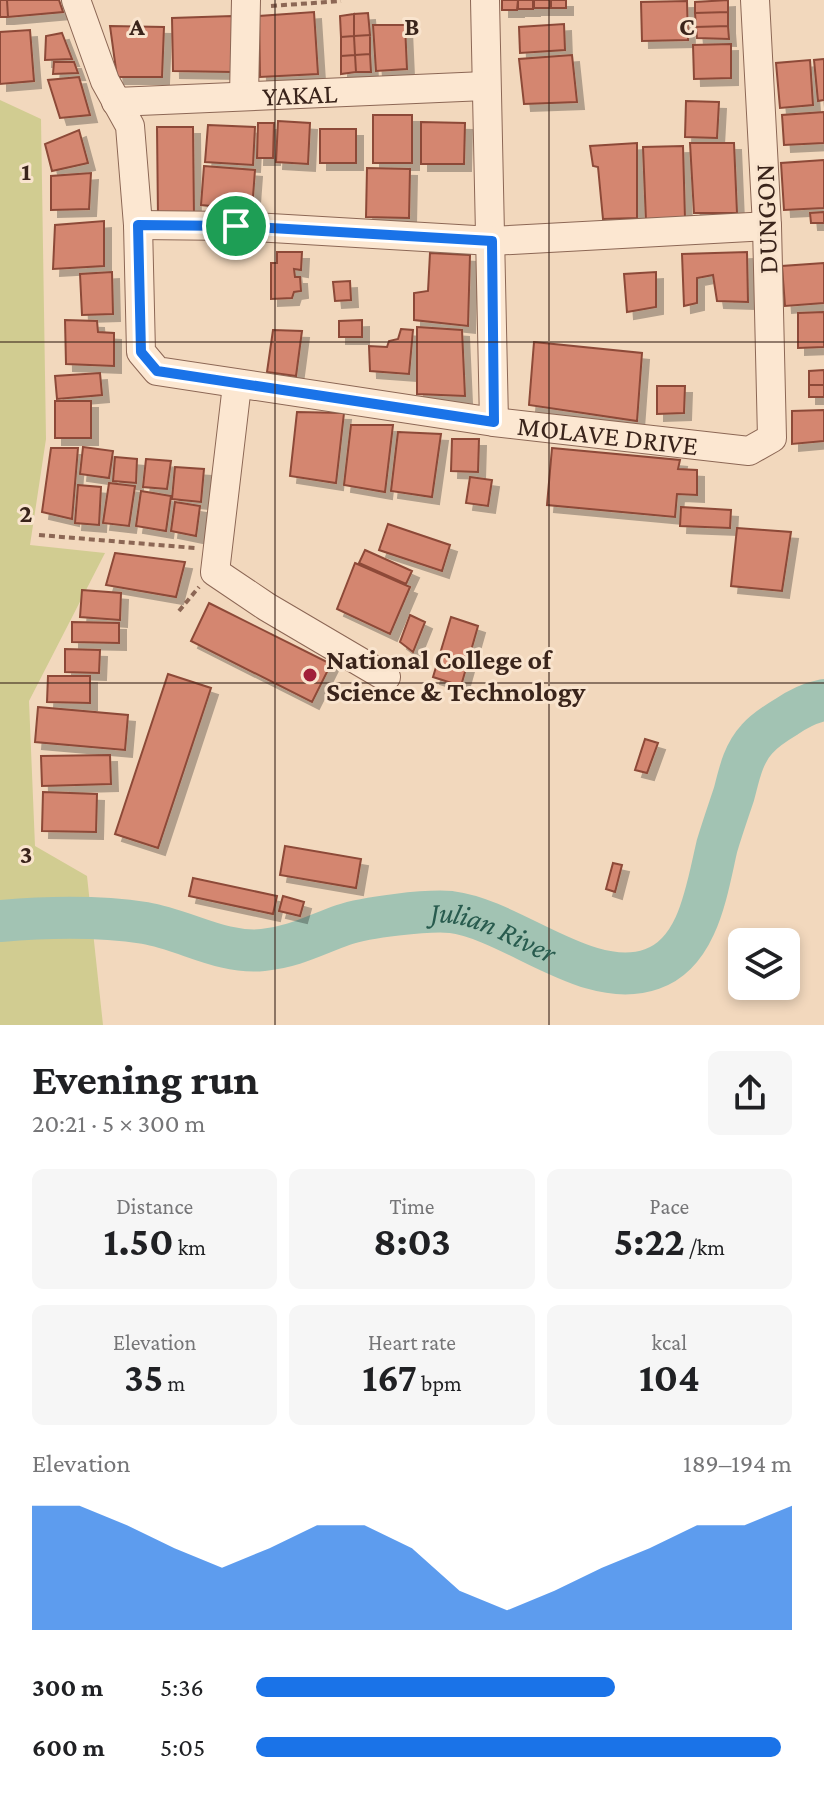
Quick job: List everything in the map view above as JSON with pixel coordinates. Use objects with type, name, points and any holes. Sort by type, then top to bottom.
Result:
[{"type":"street","points":[[76,0],[105,81],[130,126],[138,225],[236,226],[492,241],[767,226]]},
{"type":"street","points":[[485,0],[494,422]]},
{"type":"street","name":"DUNGON","points":[[755,0],[767,226],[772,438]]},
{"type":"street","points":[[244,96],[245,4]]},
{"type":"street","name":"YAKAL","points":[[116,102],[485,86]]},
{"type":"street","name":"MOLAVE DRIVE","points":[[138,225],[141,352],[157,371],[494,422],[749,451],[772,438]]},
{"type":"street","points":[[237,385],[215,572],[267,607],[386,677]]},
{"type":"path","points":[[245,4],[341,1]]},
{"type":"path","points":[[39,535],[217,550]]},
{"type":"shaded area","points":[[0,100],[41,119],[46,439],[30,545],[105,553],[29,701],[35,846],[87,876],[103,1025],[0,1025]]},
{"type":"building","points":[[0,0],[7,0],[8,17],[0,17]]},
{"type":"building","points":[[7,0],[59,0],[63,12],[8,17]]},
{"type":"building","points":[[502,0],[518,0],[517,10],[502,10]]},
{"type":"building","points":[[518,0],[533,0],[533,9],[518,9]]},
{"type":"building","points":[[534,0],[550,0],[550,8],[534,8]]},
{"type":"building","points":[[551,0],[566,0],[566,8],[551,8]]},
{"type":"building","points":[[728,0],[728,12],[695,13],[695,2]]},
{"type":"building","points":[[687,1],[688,40],[642,41],[641,2]]},
{"type":"building","points":[[314,12],[318,74],[260,77],[259,16]]},
{"type":"building","points":[[728,12],[728,26],[696,27],[695,13]]},
{"type":"building","points":[[368,13],[370,35],[354,36],[354,14]]},
{"type":"building","points":[[354,14],[354,36],[341,37],[340,16]]},
{"type":"building","points":[[232,16],[232,72],[173,71],[172,18]]},
{"type":"building","points":[[564,24],[565,50],[520,53],[519,27]]},
{"type":"building","points":[[373,25],[405,25],[407,69],[376,71]]},
{"type":"building","points":[[110,26],[164,27],[162,77],[117,77]]},
{"type":"building","points":[[728,26],[729,39],[697,38],[696,27]]},
{"type":"building","points":[[30,30],[34,81],[0,84],[0,32]]},
{"type":"building","points":[[62,33],[72,59],[45,60],[46,36]]},
{"type":"building","points":[[370,35],[370,54],[355,55],[354,36]]},
{"type":"building","points":[[354,36],[355,55],[341,56],[341,37]]},
{"type":"building","points":[[731,44],[731,78],[694,79],[693,45]]},
{"type":"building","points":[[370,54],[371,72],[356,72],[355,55]]},
{"type":"building","points":[[355,55],[356,72],[341,74],[341,56]]},
{"type":"building","points":[[572,55],[577,102],[524,104],[519,59]]},
{"type":"building","points":[[824,59],[824,100],[818,101],[814,60]]},
{"type":"building","points":[[810,60],[813,105],[780,108],[776,63]]},
{"type":"building","points":[[54,62],[74,62],[78,73],[53,74]]},
{"type":"building","points":[[79,77],[90,115],[60,118],[48,80]]},
{"type":"building","points":[[686,101],[719,102],[717,138],[685,137]]},
{"type":"building","points":[[824,112],[824,143],[784,145],[782,115]]},
{"type":"building","points":[[373,115],[412,115],[412,163],[373,163]]},
{"type":"building","points":[[278,121],[310,123],[308,164],[276,162]]},
{"type":"building","points":[[421,122],[465,123],[464,164],[421,164]]},
{"type":"building","points":[[258,123],[274,123],[273,158],[257,158]]},
{"type":"building","points":[[208,125],[255,127],[253,165],[205,162]]},
{"type":"building","points":[[157,127],[193,127],[194,217],[158,217]]},
{"type":"building","points":[[320,129],[356,129],[356,163],[320,163]]},
{"type":"building","points":[[79,130],[88,163],[52,171],[45,144]]},
{"type":"building","points":[[637,143],[637,218],[603,219],[598,167],[593,166],[590,146]]},
{"type":"building","points":[[690,143],[734,143],[737,213],[694,213]]},
{"type":"building","points":[[683,146],[685,219],[646,221],[643,147]]},
{"type":"building","points":[[824,160],[824,208],[784,210],[781,163]]},
{"type":"building","points":[[204,166],[255,170],[252,210],[201,205]]},
{"type":"building","points":[[367,168],[410,169],[409,218],[366,217]]},
{"type":"building","points":[[91,173],[89,209],[51,210],[51,176]]},
{"type":"building","points":[[824,212],[824,223],[811,223],[810,213]]},
{"type":"building","points":[[104,221],[104,266],[53,269],[55,225]]},
{"type":"building","points":[[277,252],[302,252],[301,270],[294,269],[295,277],[300,277],[301,291],[294,292],[292,298],[271,299],[271,263],[277,263]]},
{"type":"building","points":[[747,252],[748,302],[717,301],[713,275],[697,278],[697,303],[684,306],[682,254]]},
{"type":"building","points":[[430,253],[470,255],[468,326],[414,320],[414,293],[428,291]]},
{"type":"building","points":[[824,263],[824,303],[785,306],[782,266]]},
{"type":"building","points":[[112,272],[113,314],[82,315],[80,274]]},
{"type":"building","points":[[656,272],[656,307],[627,312],[624,274]]},
{"type":"building","points":[[350,281],[351,300],[335,301],[333,282]]},
{"type":"building","points":[[824,312],[824,347],[798,348],[798,313]]},
{"type":"building","points":[[65,320],[97,321],[98,332],[114,333],[114,366],[66,364]]},
{"type":"building","points":[[362,320],[362,337],[339,337],[339,321]]},
{"type":"building","points":[[417,327],[462,330],[465,396],[417,394]]},
{"type":"building","points":[[401,329],[413,330],[409,374],[370,371],[369,346],[387,347],[389,341],[398,339]]},
{"type":"building","points":[[273,330],[302,331],[296,376],[267,372]]},
{"type":"building","points":[[534,342],[642,353],[637,421],[529,405]]},
{"type":"building","points":[[824,370],[824,385],[809,385],[809,371]]},
{"type":"building","points":[[100,373],[102,395],[57,399],[55,376]]},
{"type":"building","points":[[809,385],[824,385],[824,397],[809,397]]},
{"type":"building","points":[[657,386],[685,386],[684,413],[657,414]]},
{"type":"building","points":[[55,401],[91,401],[91,438],[55,438]]},
{"type":"building","points":[[824,410],[824,441],[792,444],[792,411]]},
{"type":"building","points":[[297,412],[344,413],[336,483],[290,476]]},
{"type":"building","points":[[351,425],[393,425],[385,492],[344,485]]},
{"type":"building","points":[[398,432],[441,434],[432,497],[391,491]]},
{"type":"building","points":[[452,439],[479,439],[478,472],[451,471]]},
{"type":"building","points":[[83,447],[113,451],[109,478],[80,474]]},
{"type":"building","points":[[51,448],[78,448],[72,519],[42,512]]},
{"type":"building","points":[[552,448],[680,460],[678,469],[697,470],[697,495],[677,494],[675,517],[547,505]]},
{"type":"building","points":[[115,457],[137,459],[136,483],[113,481]]},
{"type":"building","points":[[146,459],[171,461],[167,489],[143,487]]},
{"type":"building","points":[[175,467],[204,469],[201,502],[172,499]]},
{"type":"building","points":[[470,477],[492,480],[488,506],[466,503]]},
{"type":"building","points":[[109,483],[135,486],[129,526],[103,523]]},
{"type":"building","points":[[78,485],[101,487],[99,525],[75,523]]},
{"type":"building","points":[[141,491],[171,496],[166,531],[136,526]]},
{"type":"building","points":[[175,502],[200,506],[196,536],[171,531]]},
{"type":"building","points":[[681,507],[731,510],[730,528],[680,526]]},
{"type":"building","points":[[388,524],[450,545],[442,571],[379,550]]},
{"type":"building","points":[[737,528],[791,532],[782,591],[731,586]]},
{"type":"building","points":[[365,550],[412,571],[406,584],[359,563]]},
{"type":"building","points":[[115,553],[185,562],[176,597],[106,585]]},
{"type":"building","points":[[355,563],[410,587],[390,634],[337,609]]},
{"type":"building","points":[[82,590],[121,593],[120,620],[80,617]]},
{"type":"building","points":[[209,603],[331,664],[312,702],[191,641]]},
{"type":"building","points":[[410,615],[425,622],[413,652],[400,642]]},
{"type":"building","points":[[451,617],[478,626],[461,686],[433,677]]},
{"type":"building","points":[[72,622],[119,623],[119,643],[72,642]]},
{"type":"building","points":[[65,649],[100,650],[99,673],[65,672]]},
{"type":"building","points":[[168,674],[211,688],[158,848],[115,834]]},
{"type":"building","points":[[48,676],[90,676],[90,703],[47,702]]},
{"type":"building","points":[[38,707],[128,715],[125,750],[35,742]]},
{"type":"building","points":[[645,739],[658,743],[647,773],[635,770]]},
{"type":"building","points":[[110,755],[111,784],[42,786],[41,756]]},
{"type":"building","points":[[43,792],[97,794],[96,832],[42,831]]},
{"type":"building","points":[[285,846],[361,859],[356,888],[280,875]]},
{"type":"building","points":[[613,863],[622,865],[615,892],[606,889]]},
{"type":"building","points":[[193,878],[277,896],[273,914],[189,896]]},
{"type":"building","points":[[283,896],[304,902],[300,916],[279,911]]},
{"type":"waterway","name":"Julian River","points":[[0,921],[110,919],[160,926],[218,945],[263,950],[295,943],[366,919],[451,912],[475,918],[602,971],[628,973],[652,969],[668,961],[691,934],[740,772],[752,745],[767,730],[791,714],[824,700]]},
{"type":"place","name":"National College of Science & Technology","points":[[310,675]]},
{"type":"route","points":[[138,225],[236,226],[492,241],[494,422],[157,371],[141,352],[138,225]]}]
